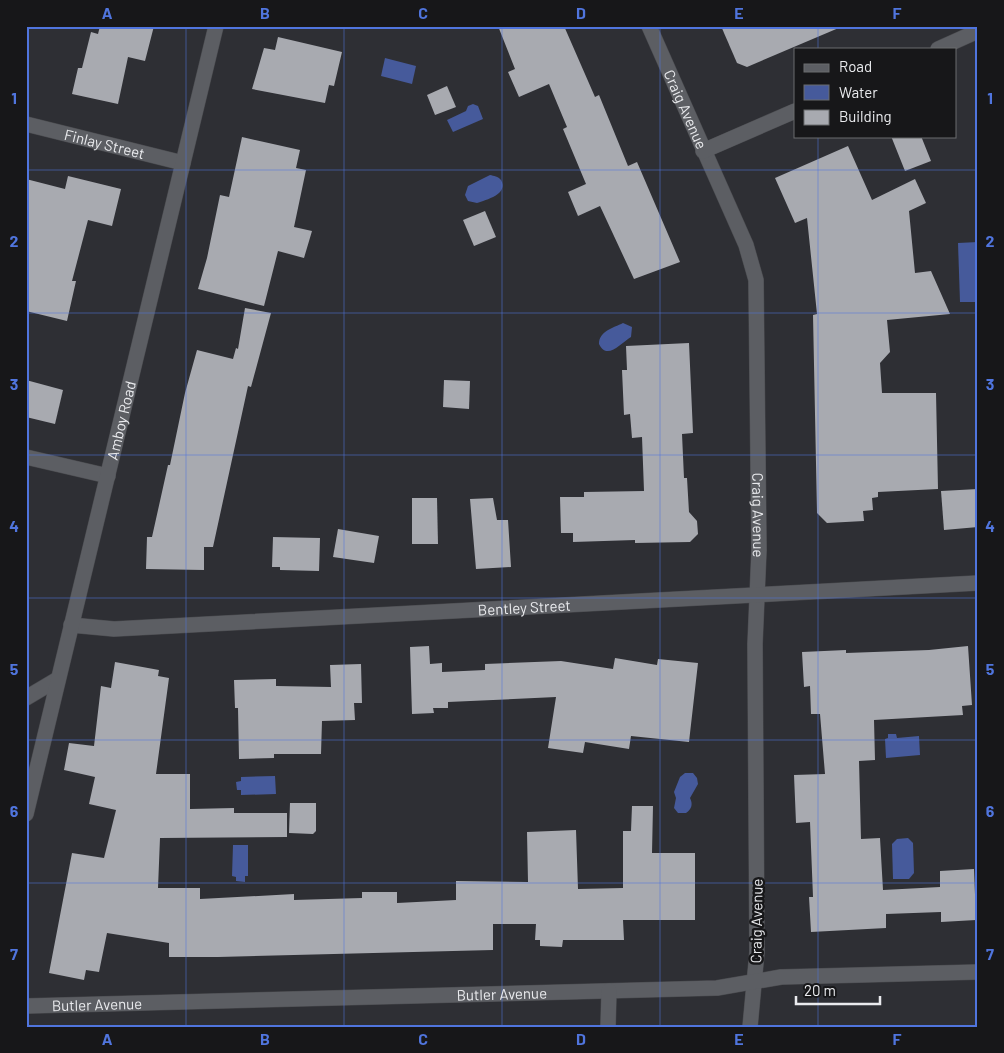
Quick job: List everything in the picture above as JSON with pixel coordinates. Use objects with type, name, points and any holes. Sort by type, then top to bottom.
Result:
[{"type":"street","name":"Amboy Road","points":[[26,814],[216,26]]},
{"type":"street","name":"Craig Avenue","points":[[649,26],[746,245],[756,280],[758,323],[758,594],[755,644],[757,952],[750,1027]]},
{"type":"street","points":[[940,48],[978,32]]},
{"type":"street","points":[[703,151],[794,111]]},
{"type":"street","name":"Finlay Street","points":[[26,124],[183,163]]},
{"type":"street","points":[[26,457],[108,476]]},
{"type":"street","name":"Bentley Street","points":[[70,626],[114,629],[978,583]]},
{"type":"street","points":[[26,698],[58,679]]},
{"type":"street","name":"Butler Avenue","points":[[26,1006],[717,988],[755,983],[781,977],[978,972]]},
{"type":"street","points":[[608,1027],[610,991]]},
{"type":"water","points":[[385,58],[416,66],[412,84],[381,76]]},
{"type":"water","points":[[473,104],[478,106],[483,119],[453,132],[447,120],[466,111],[468,106]]},
{"type":"water","points":[[490,175],[501,180],[503,185],[499,193],[477,203],[468,201],[465,195],[468,186]]},
{"type":"water","points":[[978,242],[978,302],[960,302],[958,243]]},
{"type":"water","points":[[623,323],[632,327],[631,337],[610,351],[602,349],[599,344],[601,336]]},
{"type":"water","points":[[888,734],[896,734],[897,738],[919,736],[920,755],[886,758],[885,739],[888,738]]},
{"type":"water","points":[[685,773],[693,773],[697,778],[698,784],[690,798],[692,804],[690,810],[686,813],[678,813],[674,808],[676,798],[674,792],[680,777]]},
{"type":"water","points":[[275,776],[276,794],[241,795],[241,790],[237,790],[236,782],[241,781],[241,777]]},
{"type":"water","points":[[908,838],[913,843],[914,873],[909,879],[893,879],[892,844],[897,839]]},
{"type":"water","points":[[233,845],[248,845],[248,876],[245,876],[245,882],[236,881],[236,877],[232,876]]},
{"type":"building","points":[[100,26],[154,26],[145,61],[128,57],[118,104],[72,94],[78,68],[82,68],[91,32],[98,34]]},
{"type":"building","points":[[498,26],[564,26],[595,97],[599,95],[628,166],[637,162],[680,262],[634,279],[600,206],[578,216],[568,192],[586,184],[563,129],[567,127],[549,84],[519,97],[508,72],[515,69]]},
{"type":"building","points":[[721,26],[841,27],[747,67],[737,63]]},
{"type":"building","points":[[278,37],[342,52],[334,86],[329,85],[325,103],[252,89],[264,48],[275,50]]},
{"type":"building","points":[[447,86],[456,107],[435,115],[427,95]]},
{"type":"building","points":[[242,137],[300,150],[296,168],[306,170],[294,227],[312,231],[304,258],[278,251],[264,306],[198,289],[207,258],[220,195],[229,197]]},
{"type":"building","points":[[892,138],[922,138],[931,161],[905,171]]},
{"type":"building","points":[[848,146],[872,200],[915,179],[926,203],[909,211],[915,273],[931,271],[950,314],[887,320],[890,352],[880,363],[882,393],[936,393],[938,489],[878,492],[878,497],[872,498],[873,510],[863,511],[864,521],[827,523],[817,513],[813,315],[817,314],[807,218],[795,223],[775,178]]},
{"type":"building","points":[[68,176],[121,189],[112,226],[88,220],[72,281],[76,281],[67,321],[26,311],[26,179],[65,189]]},
{"type":"building","points":[[485,211],[496,237],[474,246],[463,220]]},
{"type":"building","points":[[245,308],[271,313],[251,387],[248,386],[213,547],[204,547],[204,570],[146,569],[147,537],[152,537],[185,393],[197,350],[233,359],[236,348],[238,349]]},
{"type":"building","points":[[689,343],[693,433],[682,434],[684,478],[687,478],[689,512],[697,521],[698,534],[690,542],[635,543],[635,540],[573,542],[573,533],[561,533],[560,497],[584,497],[584,492],[644,491],[642,437],[632,438],[630,414],[624,415],[622,370],[627,370],[626,346]]},
{"type":"building","points":[[26,380],[63,390],[55,424],[26,417]]},
{"type":"building","points":[[444,380],[470,381],[469,409],[443,407]]},
{"type":"building","points":[[978,489],[978,527],[944,530],[941,491]]},
{"type":"building","points":[[412,498],[437,498],[438,544],[412,544]]},
{"type":"building","points":[[493,498],[497,520],[508,520],[511,567],[476,569],[470,499]]},
{"type":"building","points":[[338,529],[379,536],[374,563],[333,557]]},
{"type":"building","points":[[273,537],[320,538],[319,571],[280,570],[280,567],[272,567]]},
{"type":"building","points":[[429,646],[430,664],[442,663],[442,672],[485,670],[485,664],[561,661],[613,669],[615,658],[657,665],[658,659],[698,663],[689,742],[631,736],[629,749],[585,742],[583,753],[548,748],[556,697],[448,702],[448,708],[433,708],[434,713],[412,714],[410,647]]},
{"type":"building","points":[[968,646],[972,705],[962,706],[963,715],[874,720],[875,760],[859,761],[861,839],[880,838],[883,890],[940,887],[940,871],[974,869],[976,920],[941,922],[941,912],[886,914],[886,928],[811,932],[809,897],[813,897],[810,822],[796,823],[794,775],[825,774],[820,714],[811,714],[810,686],[804,687],[802,652],[846,650],[846,653],[929,650]]},
{"type":"building","points":[[115,662],[159,670],[158,676],[169,678],[156,774],[190,774],[190,809],[234,808],[234,813],[287,813],[287,837],[160,838],[158,888],[200,888],[200,899],[294,894],[294,900],[362,898],[362,892],[397,892],[397,903],[456,900],[456,881],[528,882],[527,832],[576,830],[578,889],[623,888],[623,831],[631,831],[632,806],[653,806],[652,853],[695,853],[695,920],[623,920],[624,940],[563,940],[562,947],[540,946],[540,940],[535,940],[536,924],[493,924],[493,950],[218,957],[169,957],[169,943],[107,933],[99,972],[86,970],[84,980],[49,973],[72,853],[104,858],[116,810],[89,804],[95,777],[64,770],[69,743],[94,746],[101,686],[111,688]]},
{"type":"building","points":[[361,664],[362,703],[354,703],[355,720],[322,721],[321,754],[274,754],[274,758],[239,759],[238,708],[235,708],[234,680],[276,679],[276,686],[331,687],[330,665]]},
{"type":"building","points":[[290,803],[316,803],[316,831],[313,834],[289,833]]}]
